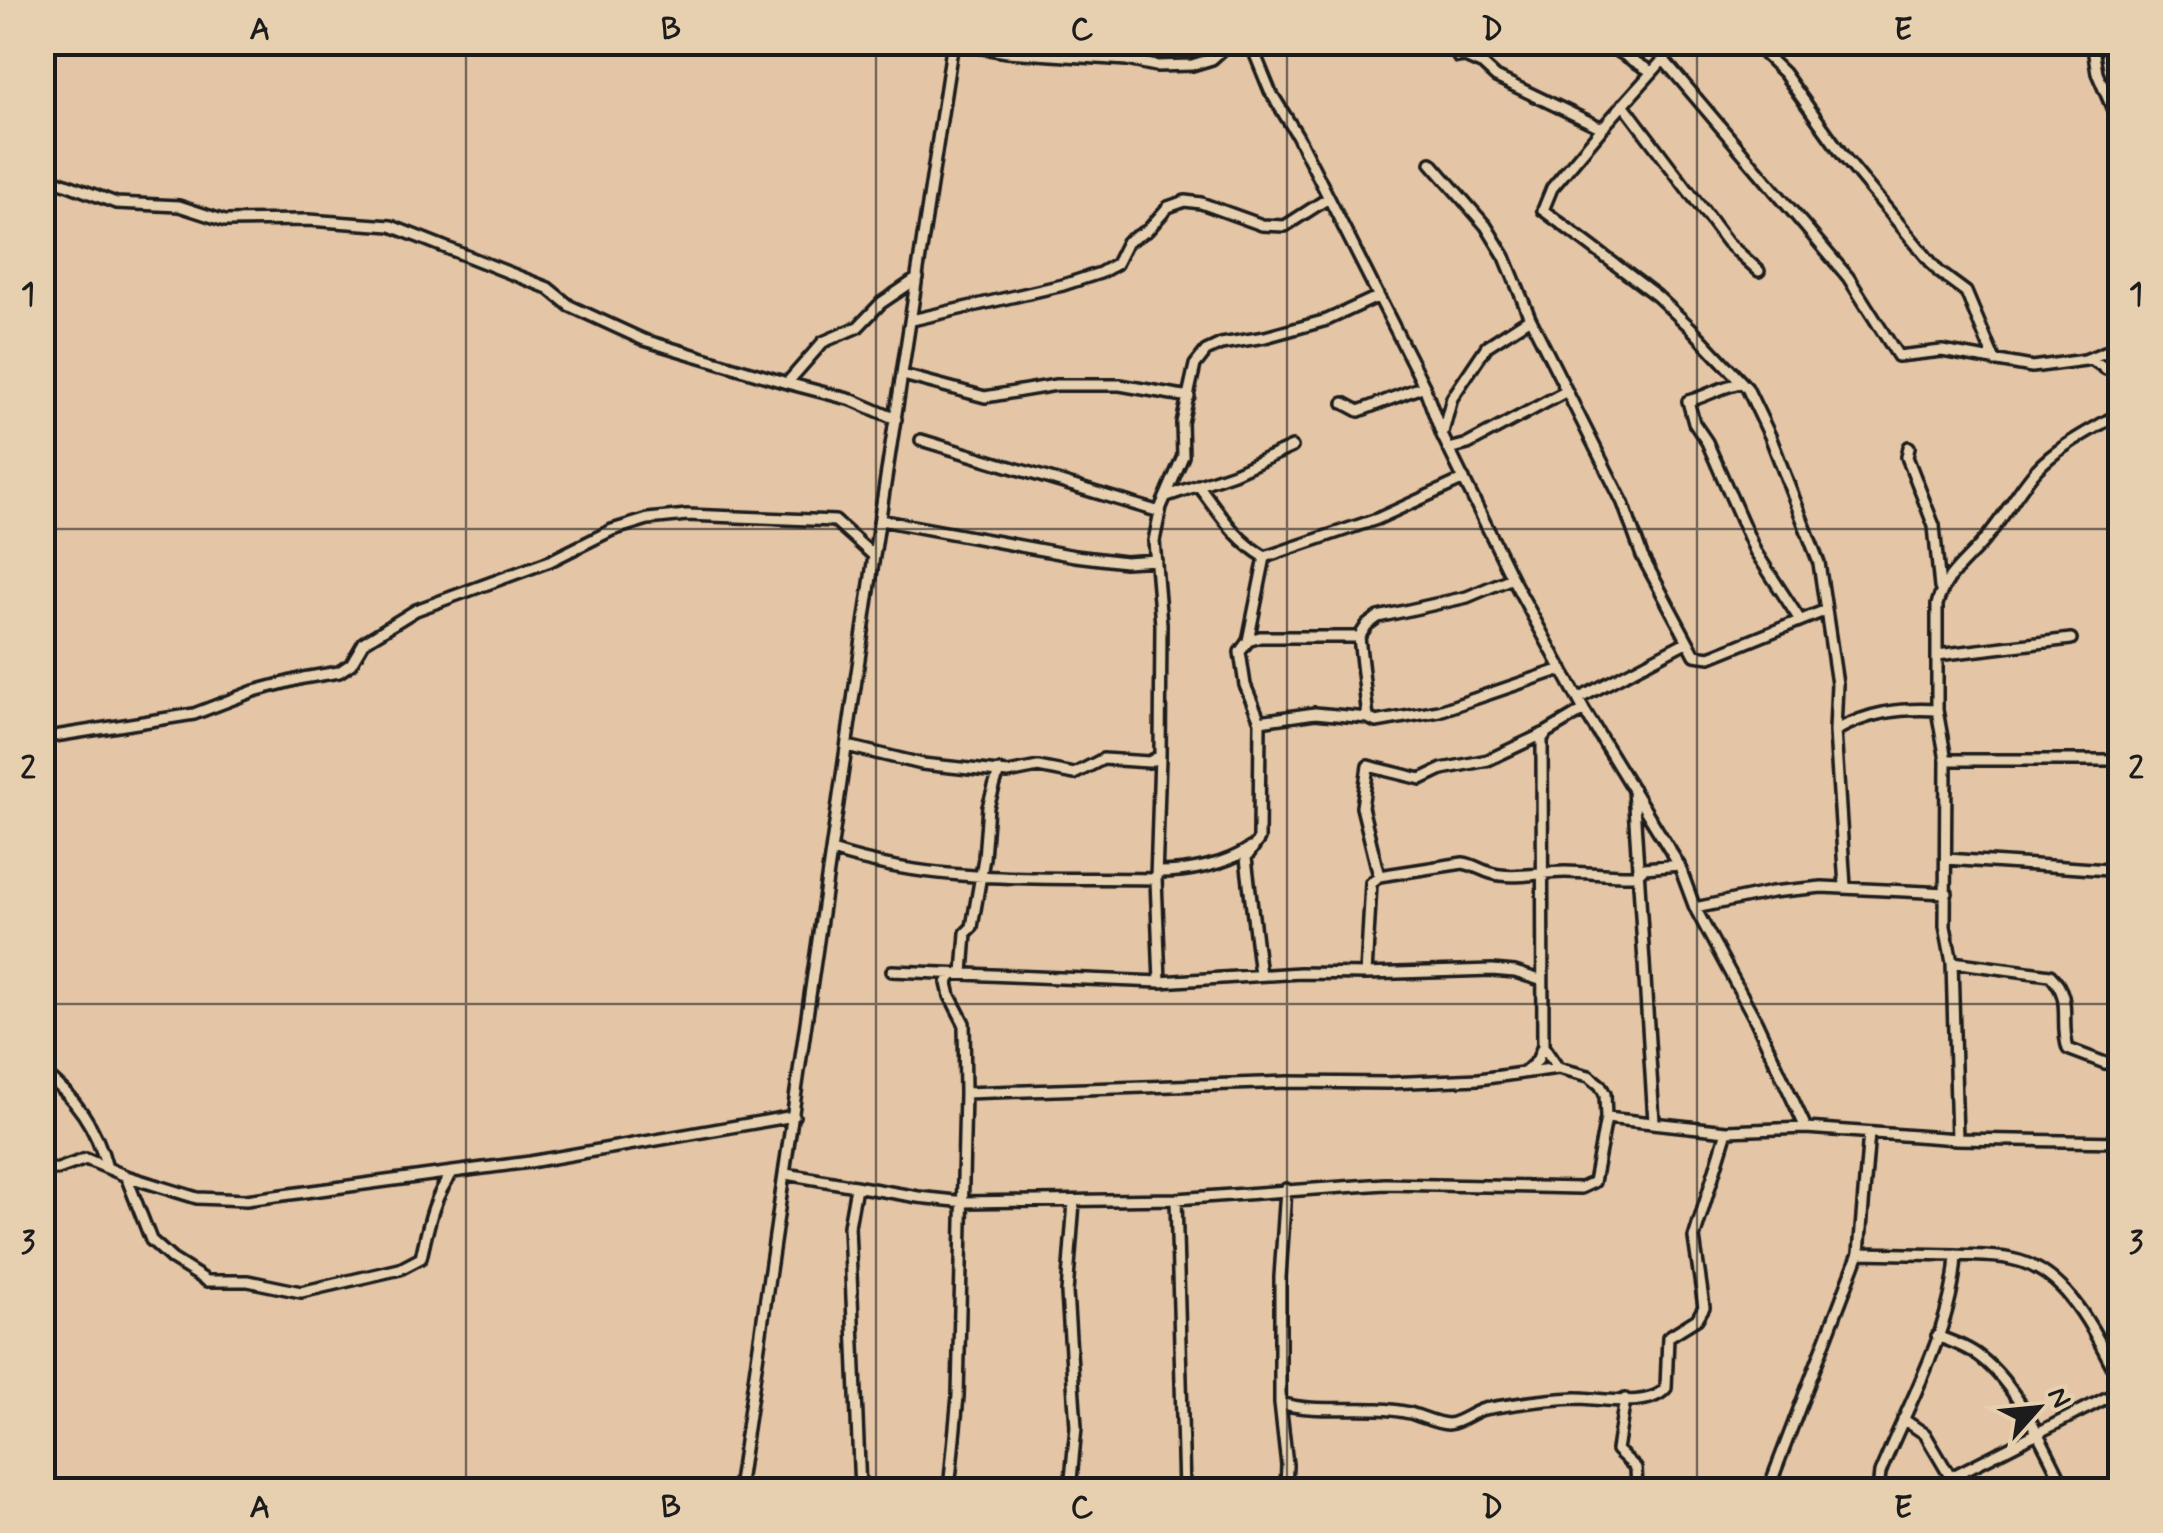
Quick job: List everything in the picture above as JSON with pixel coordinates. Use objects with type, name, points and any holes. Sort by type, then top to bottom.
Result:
[{"type":"street","points":[[738,1490],[953,43],[1156,66],[1192,65],[1212,59],[1231,42]]},
{"type":"street","points":[[1250,42],[1270,90],[1297,135],[1424,386],[1442,435],[1512,578],[1584,710],[1679,865],[1695,908],[1756,1021],[1806,1128]]},
{"type":"street","points":[[1431,42],[1483,65],[1496,77],[1576,117],[1600,127],[1606,125]]},
{"type":"street","points":[[1458,57],[1465,42]]},
{"type":"street","points":[[1603,42],[1652,72]]},
{"type":"street","points":[[1678,42],[1552,188],[1543,210],[1657,296],[1742,382],[1770,436],[1819,563],[1837,684],[1836,731],[1846,886]]},
{"type":"street","points":[[1752,42],[1784,73],[1844,157],[1939,272],[1966,292],[1996,361]]},
{"type":"street","points":[[2114,42],[2092,45],[2096,73],[2120,126]]},
{"type":"street","points":[[1663,59],[1848,277],[1895,353],[1903,356],[1942,352],[2032,368],[2090,358],[2120,346]]},
{"type":"street","points":[[1623,104],[1727,242],[1758,272]]},
{"type":"street","points":[[1431,163],[1486,226],[1505,256],[1530,318],[1622,503],[1642,556],[1695,655],[1710,656],[1824,611]]},
{"type":"street","points":[[42,175],[116,203],[179,206],[225,222],[308,220],[391,226],[548,288],[570,306],[644,340],[852,400],[896,419]]},
{"type":"street","points":[[912,320],[1063,286],[1100,273],[1116,264],[1127,242],[1148,230],[1168,206],[1184,201],[1201,203],[1262,225],[1285,226],[1327,198]]},
{"type":"street","points":[[786,382],[824,342],[858,326],[918,278]]},
{"type":"street","points":[[1160,982],[1160,624],[1154,542],[1160,512],[1183,456],[1182,423],[1196,365],[1206,350],[1221,344],[1326,320],[1378,297]]},
{"type":"street","points":[[1442,435],[1452,398],[1487,346],[1530,318]]},
{"type":"street","points":[[2090,358],[2106,369],[2120,370]]},
{"type":"street","points":[[903,375],[985,397],[1056,385],[1120,385],[1189,396]]},
{"type":"street","points":[[1742,382],[1688,401],[1694,423],[1707,442],[1755,551],[1800,620]]},
{"type":"street","points":[[1344,404],[1359,411],[1424,386]]},
{"type":"street","points":[[1449,449],[1468,444],[1566,392]]},
{"type":"street","points":[[1940,590],[1986,538],[2038,468],[2071,442],[2120,414]]},
{"type":"street","points":[[920,440],[1160,512]]},
{"type":"street","points":[[1909,446],[1907,457],[1934,526],[1940,590],[1937,710],[1946,760],[1945,926],[1952,962],[1956,1140]]},
{"type":"street","points":[[1167,496],[1292,447]]},
{"type":"street","points":[[1198,486],[1230,530],[1265,557],[1377,519],[1464,480]]},
{"type":"street","points":[[42,738],[194,714],[254,691],[339,672],[351,664],[364,642],[416,610],[550,561],[612,530],[648,520],[687,515],[835,521],[874,556]]},
{"type":"street","points":[[880,520],[1075,556],[1126,562],[1156,560]]},
{"type":"street","points":[[832,851],[902,868],[980,874],[1157,875],[1236,858],[1259,840],[1260,722],[1245,686],[1240,652],[1248,641],[1265,557]]},
{"type":"street","points":[[1368,718],[1360,637],[1378,617],[1468,597],[1512,578]]},
{"type":"street","points":[[1248,641],[1260,637],[1360,637]]},
{"type":"street","points":[[1937,654],[2071,639]]},
{"type":"street","points":[[1578,699],[1686,642]]},
{"type":"street","points":[[1260,722],[1315,713],[1391,721],[1438,711],[1562,669]]},
{"type":"street","points":[[1836,731],[1880,712],[1905,708],[1937,710]]},
{"type":"street","points":[[1378,876],[1362,806],[1368,766],[1422,779],[1442,769],[1488,760],[1584,710]]},
{"type":"street","points":[[1524,1072],[1537,1061],[1543,1046],[1540,751],[1548,732]]},
{"type":"street","points":[[847,746],[922,764],[1000,771],[1038,767],[1074,774],[1103,759],[1149,762],[1160,756]]},
{"type":"street","points":[[1946,760],[2120,760]]},
{"type":"street","points":[[949,1490],[958,1396],[965,1093],[964,1023],[947,983],[958,973],[966,933],[972,927],[988,807],[1000,771]]},
{"type":"street","points":[[1633,786],[1654,1121]]},
{"type":"street","points":[[1250,848],[1246,858],[1260,976]]},
{"type":"street","points":[[1946,858],[2108,870]]},
{"type":"street","points":[[1366,974],[1372,883],[1378,876],[1462,863],[1474,864],[1487,874],[1637,875],[1644,868],[1679,865]]},
{"type":"street","points":[[1695,908],[1772,892],[1846,886],[1948,893]]},
{"type":"street","points":[[1952,962],[2050,974],[2065,998],[2064,1037],[2068,1050],[2120,1065]]},
{"type":"street","points":[[892,971],[1160,982],[1492,970],[1540,980]]},
{"type":"street","points":[[1543,1046],[1558,1068]]},
{"type":"street","points":[[786,1174],[965,1202],[1176,1198],[1385,1184],[1581,1188],[1594,1182],[1598,1171],[1606,1118],[1605,1094],[1600,1084],[1589,1076],[1558,1068],[1479,1079],[1388,1083],[1273,1082],[965,1093]]},
{"type":"street","points":[[42,1072],[65,1088],[100,1139],[107,1168]]},
{"type":"street","points":[[42,1170],[58,1170],[86,1159],[197,1198],[246,1200],[530,1162],[794,1116]]},
{"type":"street","points":[[1606,1118],[1727,1131],[1806,1128],[1956,1140],[2120,1142]]},
{"type":"street","points":[[1280,1403],[1299,1409],[1364,1406],[1448,1424],[1480,1410],[1570,1398],[1652,1398],[1664,1392],[1668,1337],[1702,1315],[1704,1286],[1694,1238],[1727,1131]]},
{"type":"street","points":[[1768,1490],[1859,1253],[1869,1133]]},
{"type":"street","points":[[126,1176],[151,1240],[172,1259],[207,1281],[248,1280],[300,1292],[400,1270],[421,1258],[433,1208],[454,1172]]},
{"type":"street","points":[[856,1187],[850,1226],[860,1490]]},
{"type":"street","points":[[1286,1189],[1280,1276],[1280,1403],[1286,1490]]},
{"type":"street","points":[[1176,1198],[1184,1490]]},
{"type":"street","points":[[1070,1490],[1076,1427],[1067,1293],[1074,1202]]},
{"type":"street","points":[[1859,1253],[2010,1258],[2043,1273],[2070,1295],[2120,1381]]},
{"type":"street","points":[[1878,1490],[1880,1473],[1938,1336],[1954,1285],[1956,1255]]},
{"type":"street","points":[[1938,1336],[1982,1358],[1996,1372],[2038,1432],[2066,1490]]},
{"type":"street","points":[[1951,1477],[2120,1391]]},
{"type":"street","points":[[1625,1400],[1617,1450],[1636,1468],[1637,1490]]},
{"type":"street","points":[[1903,1419],[1925,1434],[1958,1490]]}]
